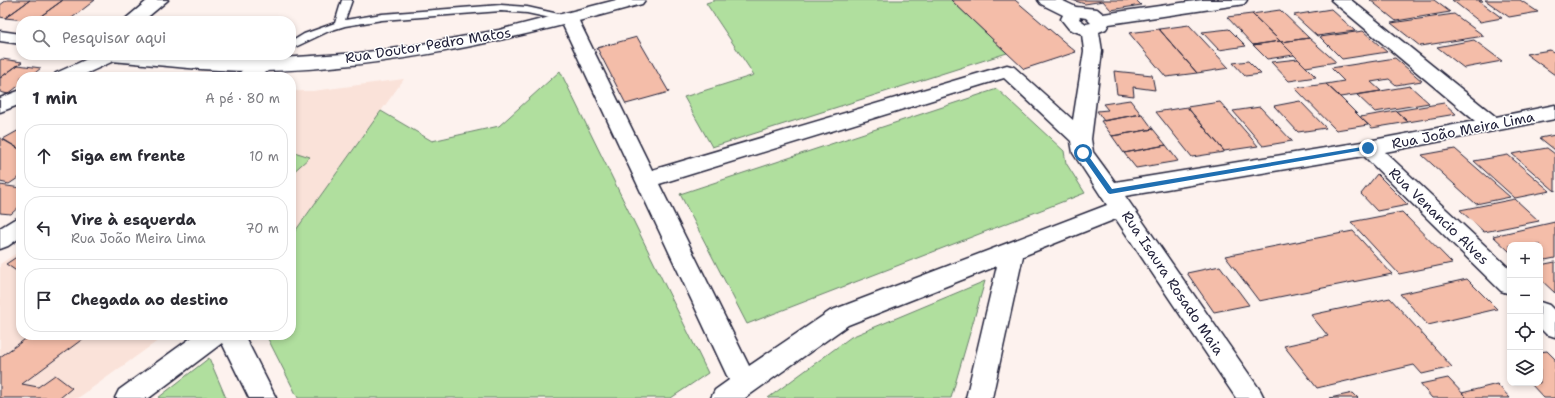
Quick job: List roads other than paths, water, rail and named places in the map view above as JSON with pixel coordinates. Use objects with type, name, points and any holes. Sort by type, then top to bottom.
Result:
[{"type":"street","points":[[138,16],[159,0]]},
{"type":"street","name":"Rua Doutor Pedro Matos","points":[[296,59],[366,57],[454,44],[569,19],[636,0]]},
{"type":"street","points":[[1047,0],[1074,13],[1070,19],[1074,25],[1081,28],[1095,24],[1238,0]]},
{"type":"street","points":[[1340,0],[1492,124]]},
{"type":"street","points":[[569,19],[744,384]]},
{"type":"street","name":"Rua Isaura Rosado Maia","points":[[1095,24],[1093,51],[1081,140],[1083,153],[1251,398]]},
{"type":"street","points":[[0,36],[16,38]]},
{"type":"street","points":[[74,72],[100,60]]},
{"type":"street","points":[[253,72],[271,60]]},
{"type":"street","points":[[646,180],[1007,71],[1081,140]]},
{"type":"street","points":[[0,106],[16,98]]},
{"type":"street","name":"Rua João Meira Lima","points":[[724,398],[839,318],[1012,251],[1116,200],[1368,148],[1555,112]]},
{"type":"street","name":"Rua Venancio Alves","points":[[1368,148],[1507,281]]},
{"type":"street","points":[[0,240],[16,229]]},
{"type":"street","points":[[979,398],[1012,251]]},
{"type":"street","points":[[1542,314],[1555,327]]},
{"type":"street","points":[[128,398],[207,340]]},
{"type":"street","points":[[233,340],[262,398]]},
{"type":"lane","points":[[339,25],[347,0]]},
{"type":"lane","points":[[296,43],[306,36],[339,25],[370,18],[496,8],[520,9],[569,19]]}]
